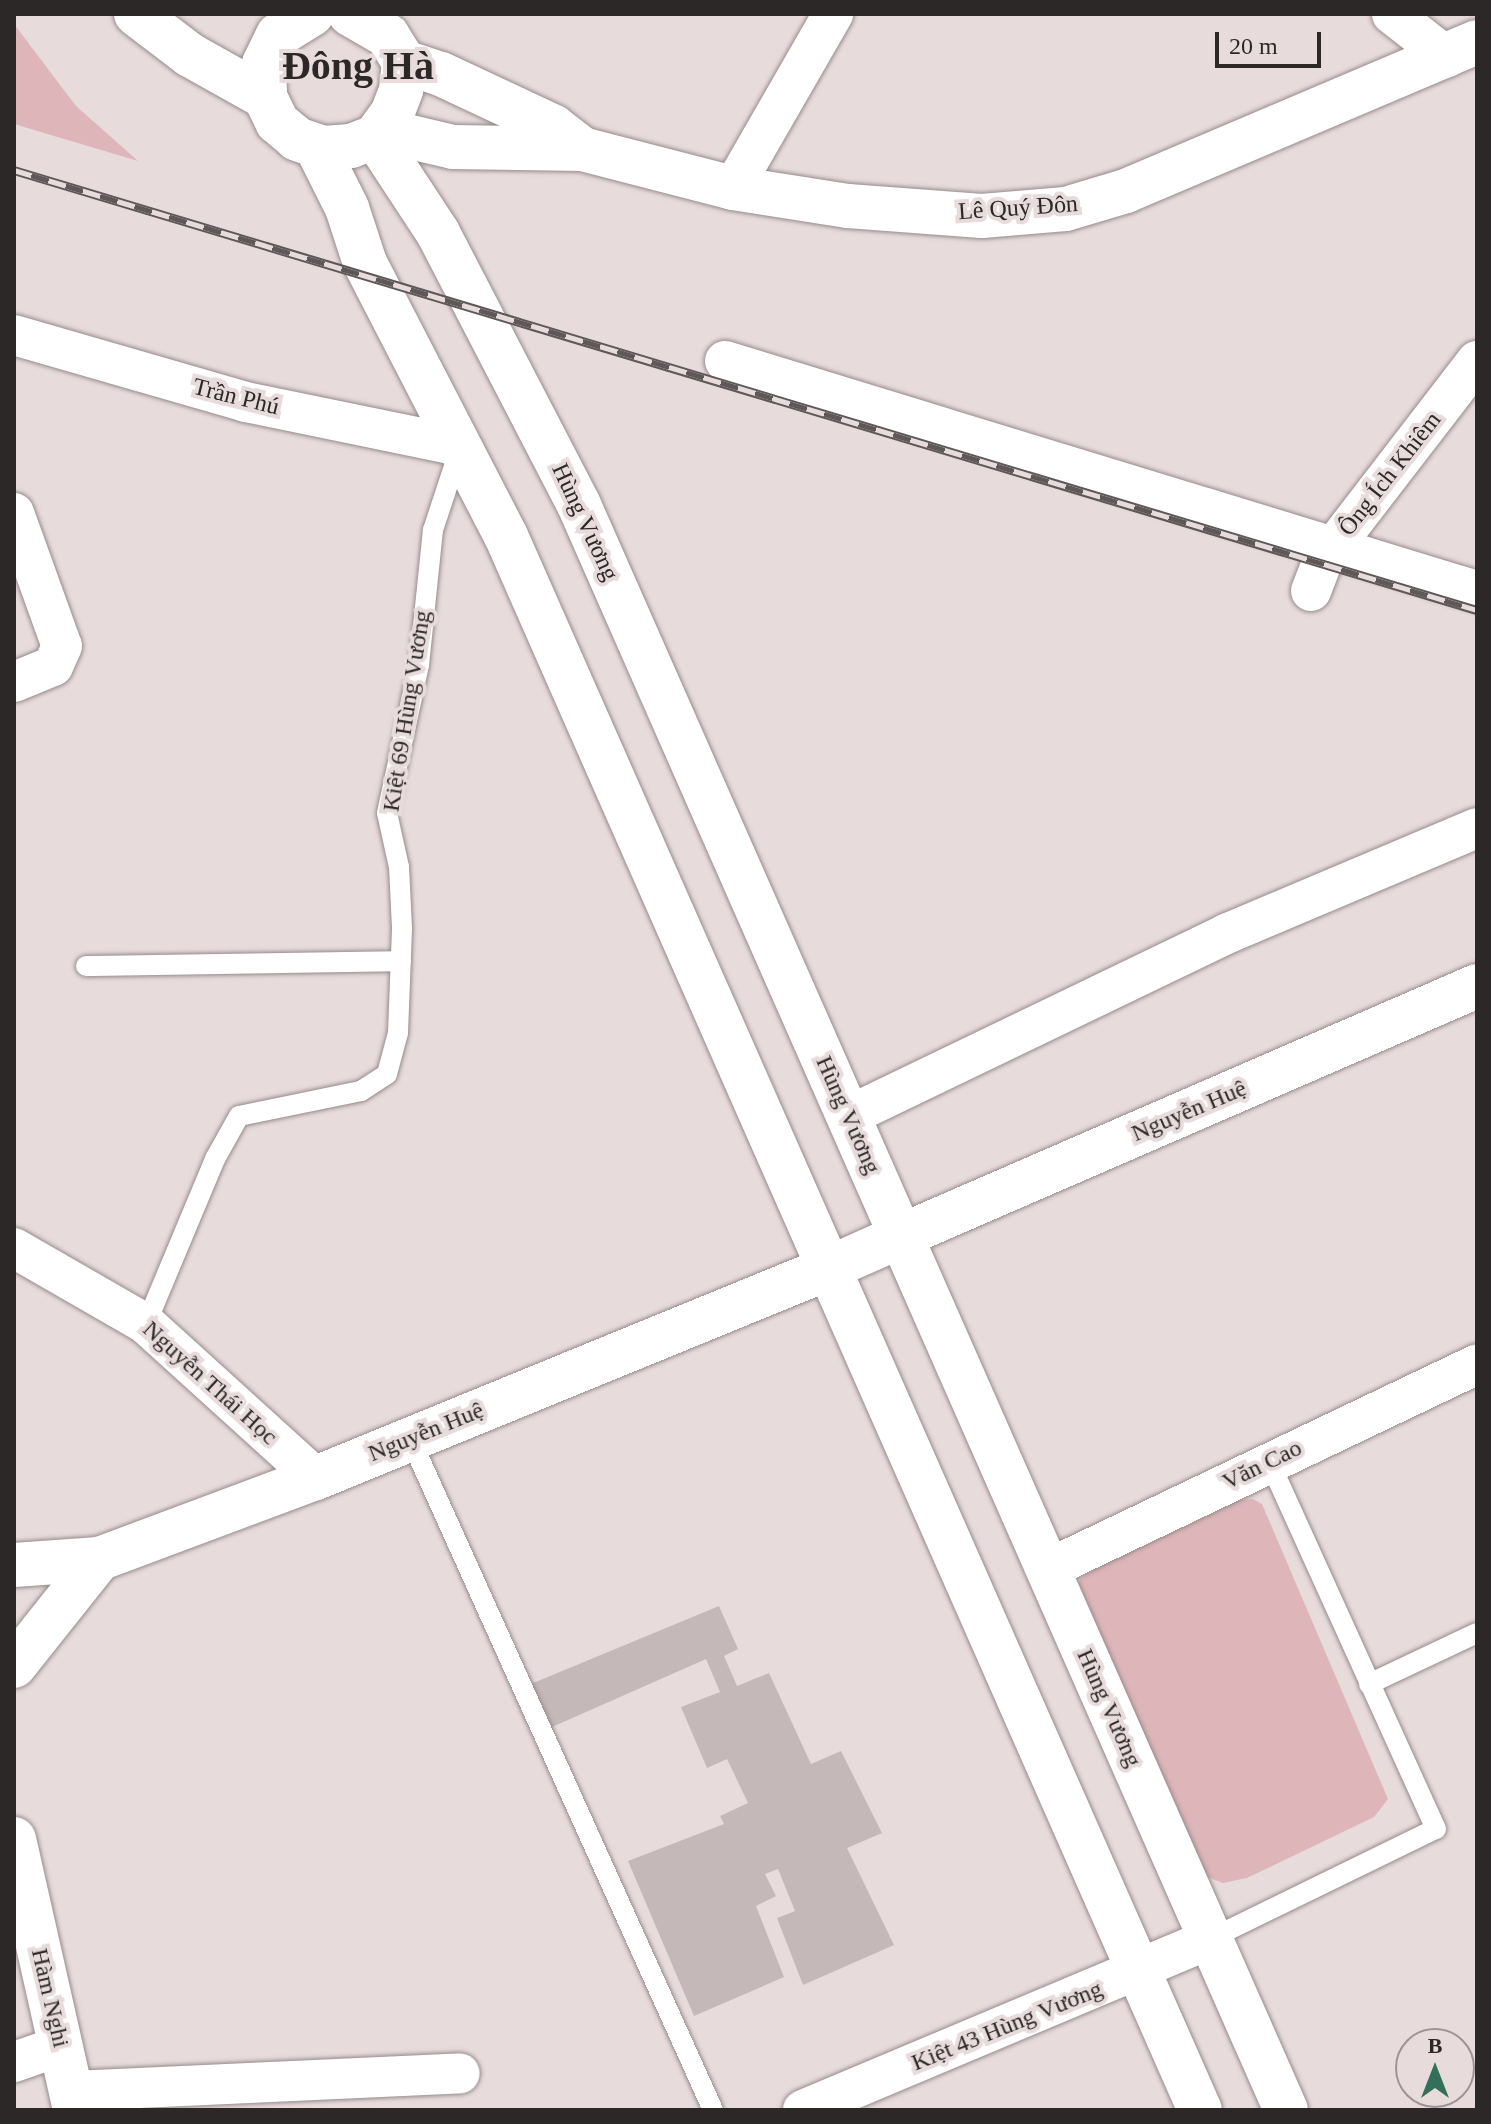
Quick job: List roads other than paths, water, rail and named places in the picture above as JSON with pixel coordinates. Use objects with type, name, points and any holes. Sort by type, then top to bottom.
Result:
[{"type":"main road","points":[[136,14],[190,55],[265,97]]},
{"type":"main road","points":[[305,14],[278,35],[264,64],[265,97],[277,122],[297,139],[316,146],[347,208],[365,263],[506,536],[1200,2110]]},
{"type":"main road","points":[[350,14],[364,18],[388,36],[404,62]]},
{"type":"main road","points":[[375,137],[392,114],[404,62],[404,14]]},
{"type":"main road","name":"Lê Quý Đôn","points":[[316,146],[351,146],[375,137],[402,135],[453,147],[582,149],[733,188],[848,206],[982,216],[1066,209],[1126,191],[1462,49]]},
{"type":"main road","name":"Lê Quý Đôn","points":[[404,62],[441,74],[554,127],[582,149]]},
{"type":"main road","name":"Hùng Vương","points":[[375,137],[438,233],[579,505],[1286,2110]]},
{"type":"main road","name":"Nguyễn Huệ","points":[[14,1565],[99,1559],[316,1478],[829,1268],[1477,986]]},
{"type":"main road","points":[[14,1666],[99,1559]]},
{"type":"main road","name":"Hàm Nghi","points":[[14,1839],[73,2101]]},
{"type":"street","points":[[733,188],[833,14]]},
{"type":"street","points":[[1392,14],[1462,49]]},
{"type":"street","name":"Trần Phú","points":[[14,335],[246,402],[461,446]]},
{"type":"street","points":[[725,361],[1477,591]]},
{"type":"street","name":"Ông Ích Khiêm","points":[[1311,591],[1333,547],[1477,361]]},
{"type":"street","points":[[14,682],[53,666],[62,646],[16,527]]},
{"type":"street","points":[[848,1116],[1226,934],[1477,828]]},
{"type":"street","name":"Nguyễn Thái Học","points":[[14,1248],[146,1324],[316,1478]]},
{"type":"street","name":"Văn Cao","points":[[1048,1569],[1477,1364]]},
{"type":"street","name":"Kiệt 43 Hùng Vương","points":[[803,2110],[1140,1972],[1210,1939]]},
{"type":"street","points":[[14,2062],[60,2046]]},
{"type":"street","points":[[73,2101],[460,2073]]},
{"type":"lane","name":"Kiệt 69 Hùng Vương","points":[[146,1324],[215,1159],[239,1116],[361,1091],[387,1074],[398,1033],[401,961],[399,867],[387,813],[419,665],[433,530],[461,446]]},
{"type":"lane","points":[[86,966],[401,961]]},
{"type":"lane","points":[[410,1438],[713,2110]]},
{"type":"lane","points":[[1210,1939],[1436,1829],[1269,1461]]},
{"type":"lane","points":[[1369,1684],[1477,1633]]},
{"type":"railway","points":[[14,170],[1477,610]]},
{"type":"district","name":"Đông Hà","points":[[358,66]]}]
